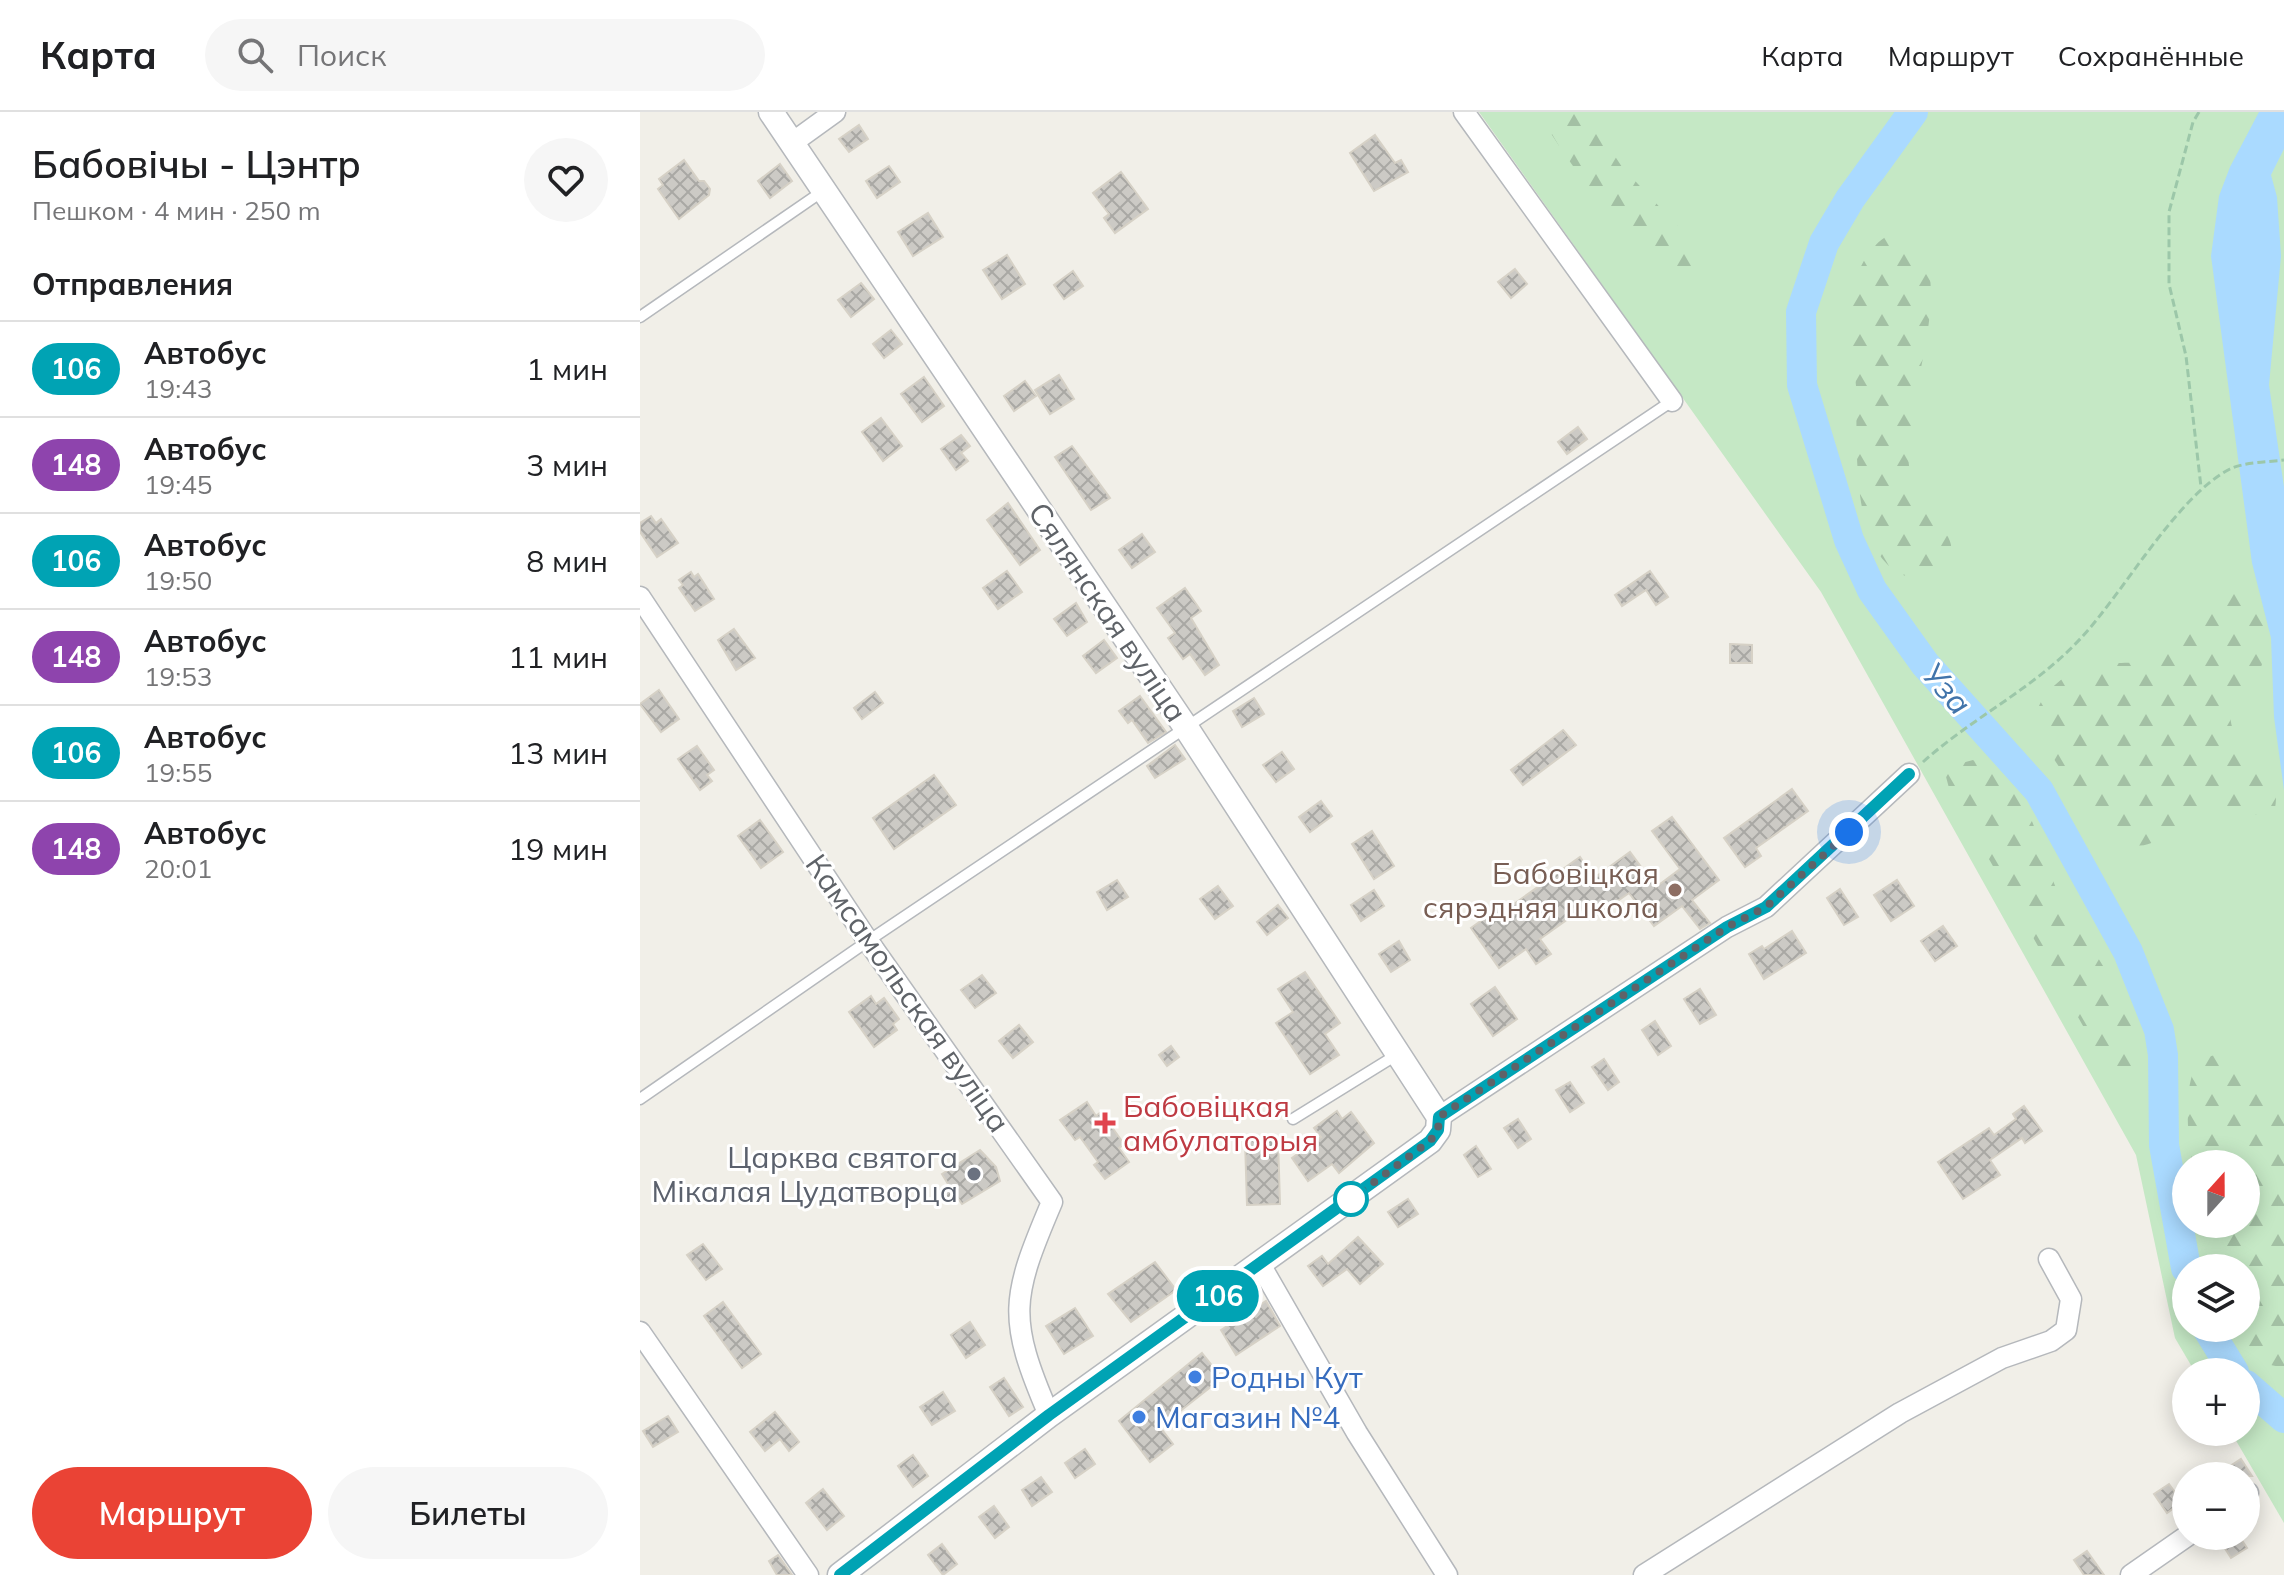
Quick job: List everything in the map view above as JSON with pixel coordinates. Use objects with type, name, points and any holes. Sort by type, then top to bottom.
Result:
[{"type":"street","name":"Сялянская вуліца","points":[[771,112],[1187,729],[1439,1117]]},
{"type":"street","points":[[792,143],[835,112]]},
{"type":"street","points":[[1464,112],[1672,401]]},
{"type":"street","name":"Камсамольская вуліца","points":[[640,597],[868,941],[1052,1202],[1021,1283],[1017,1316],[1026,1363],[1049,1415]]},
{"type":"street","points":[[840,1575],[1049,1415],[1261,1266],[1430,1141],[1438,1130],[1439,1117],[1727,927],[1766,907],[1909,774]]},
{"type":"street","points":[[1644,1575],[1900,1413],[2002,1358],[2051,1341],[2066,1330],[2071,1299],[2049,1259]]},
{"type":"street","points":[[1261,1266],[1357,1433],[1447,1575]]},
{"type":"street","points":[[640,1332],[808,1575]]},
{"type":"street","points":[[2131,1575],[2172,1546]]},
{"type":"lane","points":[[640,317],[824,191]]},
{"type":"lane","points":[[640,1099],[868,941],[1672,401]]},
{"type":"lane","points":[[1293,1119],[1400,1053]]},
{"type":"path","points":[[2199,112],[2193,122],[2169,212],[2169,284],[2186,356],[2201,487]]},
{"type":"path","points":[[1909,774],[1970,722],[2030,685],[2081,638],[2201,487],[2233,467],[2284,460]]},
{"type":"green space","points":[[1479,112],[1900,112],[1852,175],[1811,245],[1791,314],[1790,361],[1798,412],[1852,576],[1872,566],[1817,404],[1809,338],[1821,283],[1844,231],[1924,112],[2284,112],[2284,1523],[2260,1482],[2260,1462],[2248,1462],[2239,1446],[2260,1446],[2260,1358],[2187,1358],[2177,1342],[2260,1342],[2260,1254],[2172,1254],[2172,1324],[2136,1155],[1821,592]]},
{"type":"green space","points":[[1537,112],[1586,112],[1622,167],[1700,250],[1705,267],[1701,273],[1680,271],[1656,259],[1632,238],[1586,184]]},
{"type":"green space","points":[[1894,233],[1914,242],[1926,259],[1931,284],[1926,342],[1912,416],[1909,465],[1919,497],[1949,539],[1952,553],[1950,562],[1926,579],[1900,574],[1887,564],[1875,548],[1861,505],[1858,480],[1856,386],[1847,328],[1848,308],[1857,275],[1868,254]]},
{"type":"green space","points":[[2231,585],[2252,596],[2259,607],[2266,633],[2259,672],[2233,706],[2232,725],[2237,737],[2271,779],[2275,808],[2256,815],[2198,813],[2160,839],[2135,845],[2109,827],[2063,772],[2041,736],[2036,724],[2037,711],[2049,691],[2081,668],[2096,664],[2140,662],[2172,651],[2189,635],[2213,597]]},
{"type":"green space","points":[[1973,760],[2007,783],[2024,804],[2059,894],[2127,1010],[2136,1034],[2139,1056],[2134,1074],[2114,1075],[2105,1065],[1949,788],[1945,773],[1947,767]]},
{"type":"green space","points":[[2218,1054],[2230,1056],[2247,1064],[2284,1095],[2284,1366],[2261,1360],[2243,1342],[2260,1342],[2260,1254],[2209,1254],[2205,1238],[2260,1238],[2260,1150],[2190,1150],[2188,1098],[2198,1060]]},
{"type":"water","points":[[2259,112],[2284,112],[2284,149],[2271,175],[2277,197],[2281,256],[2269,385],[2284,487],[2284,790],[2274,717],[2271,638],[2252,563],[2211,256],[2219,196],[2230,167]]},
{"type":"building","points":[[859,125],[868,139],[849,152],[839,139]]},
{"type":"building","points":[[1375,135],[1395,163],[1401,160],[1408,172],[1374,191],[1350,153]]},
{"type":"building","points":[[684,160],[699,181],[704,181],[710,189],[709,195],[679,219],[658,189],[663,185],[659,179]]},
{"type":"building","points":[[780,164],[792,181],[770,198],[758,181]]},
{"type":"building","points":[[889,166],[900,182],[877,198],[866,181]]},
{"type":"building","points":[[1121,172],[1148,209],[1115,233],[1104,218],[1109,214],[1093,193]]},
{"type":"building","points":[[928,213],[943,237],[913,256],[898,232]]},
{"type":"building","points":[[1007,255],[1025,284],[1002,299],[983,270]]},
{"type":"building","points":[[1515,269],[1527,284],[1511,298],[1498,282]]},
{"type":"building","points":[[1073,271],[1083,286],[1064,299],[1054,285]]},
{"type":"building","points":[[861,283],[874,299],[851,317],[838,300]]},
{"type":"building","points":[[891,330],[902,344],[884,358],[873,344]]},
{"type":"building","points":[[1059,375],[1074,399],[1050,414],[1035,390]]},
{"type":"building","points":[[924,377],[944,406],[922,422],[901,394]]},
{"type":"building","points":[[1025,381],[1036,396],[1014,411],[1004,396]]},
{"type":"building","points":[[881,418],[902,446],[883,461],[862,432]]},
{"type":"building","points":[[1578,427],[1587,439],[1567,454],[1558,442]]},
{"type":"building","points":[[961,435],[970,446],[961,453],[968,461],[956,470],[941,449]]},
{"type":"building","points":[[1072,446],[1110,498],[1091,510],[1055,457]]},
{"type":"building","points":[[1008,503],[1040,550],[1020,565],[987,520]]},
{"type":"building","points":[[651,516],[656,523],[661,519],[678,543],[657,557],[640,532],[640,523]]},
{"type":"building","points":[[1142,534],[1155,552],[1132,568],[1119,550]]},
{"type":"building","points":[[1007,571],[1022,592],[998,609],[983,588]]},
{"type":"building","points":[[1650,571],[1668,597],[1656,605],[1646,590],[1622,606],[1615,595]]},
{"type":"building","points":[[691,572],[694,577],[698,574],[714,599],[695,611],[679,588],[683,585],[679,580]]},
{"type":"building","points":[[1185,588],[1201,611],[1191,618],[1219,665],[1205,675],[1190,654],[1183,659],[1168,638],[1175,633],[1157,608]]},
{"type":"building","points":[[1076,603],[1087,622],[1067,636],[1054,619]]},
{"type":"building","points":[[734,629],[755,658],[736,670],[718,640]]},
{"type":"building","points":[[1104,640],[1117,658],[1096,673],[1083,656]]},
{"type":"building","points":[[1730,644],[1752,645],[1752,663],[1730,663]]},
{"type":"building","points":[[659,690],[679,719],[661,732],[640,704]]},
{"type":"building","points":[[875,692],[883,703],[862,719],[854,708]]},
{"type":"building","points":[[1140,696],[1166,732],[1148,743],[1132,720],[1128,723],[1119,711]]},
{"type":"building","points":[[1254,698],[1264,714],[1242,727],[1233,711]]},
{"type":"building","points":[[1563,730],[1576,745],[1523,785],[1511,770]]},
{"type":"building","points":[[1175,745],[1185,759],[1155,778],[1147,766]]},
{"type":"building","points":[[697,746],[714,770],[707,775],[712,781],[700,790],[678,759]]},
{"type":"building","points":[[1282,752],[1294,769],[1276,782],[1263,765]]},
{"type":"building","points":[[934,775],[956,805],[894,849],[873,818]]},
{"type":"building","points":[[1792,789],[1808,811],[1756,848],[1761,856],[1745,867],[1724,838]]},
{"type":"building","points":[[1321,801],[1332,816],[1310,832],[1299,817]]},
{"type":"building","points":[[1672,817],[1719,880],[1692,900],[1710,923],[1700,929],[1682,906],[1654,926],[1629,893],[1593,918],[1585,907],[1540,939],[1551,954],[1536,964],[1526,949],[1499,968],[1471,928],[1500,907],[1504,911],[1580,857],[1594,878],[1630,852],[1656,887],[1680,869],[1652,831]]},
{"type":"building","points":[[760,820],[783,852],[761,868],[738,836]]},
{"type":"building","points":[[1372,831],[1394,866],[1374,879],[1352,844]]},
{"type":"building","points":[[1117,880],[1128,897],[1107,910],[1097,892]]},
{"type":"building","points":[[1897,880],[1914,906],[1891,921],[1874,895]]},
{"type":"building","points":[[1218,886],[1233,906],[1215,919],[1200,899]]},
{"type":"building","points":[[1840,889],[1858,917],[1844,925],[1827,898]]},
{"type":"building","points":[[1374,890],[1384,906],[1361,921],[1351,905]]},
{"type":"building","points":[[1278,905],[1288,918],[1267,935],[1257,922]]},
{"type":"building","points":[[1943,926],[1957,946],[1935,961],[1921,941]]},
{"type":"building","points":[[1792,931],[1806,953],[1764,979],[1749,954],[1762,946],[1764,949]]},
{"type":"building","points":[[1399,941],[1410,960],[1391,972],[1379,954]]},
{"type":"building","points":[[1305,972],[1340,1023],[1325,1034],[1339,1055],[1310,1074],[1276,1023],[1293,1012],[1278,989]]},
{"type":"building","points":[[982,975],[996,993],[975,1008],[961,990]]},
{"type":"building","points":[[1495,987],[1517,1019],[1493,1036],[1471,1004]]},
{"type":"building","points":[[1700,989],[1716,1015],[1700,1024],[1684,999]]},
{"type":"building","points":[[871,996],[876,1004],[884,998],[899,1019],[893,1024],[897,1030],[874,1047],[849,1012]]},
{"type":"building","points":[[1655,1021],[1671,1046],[1658,1055],[1642,1030]]},
{"type":"building","points":[[1019,1025],[1033,1042],[1013,1058],[999,1041]]},
{"type":"building","points":[[1171,1046],[1179,1057],[1167,1066],[1159,1055]]},
{"type":"building","points":[[1604,1059],[1619,1082],[1608,1090],[1592,1067]]},
{"type":"building","points":[[1570,1082],[1584,1103],[1570,1112],[1556,1090]]},
{"type":"building","points":[[1087,1102],[1096,1116],[1101,1112],[1124,1144],[1119,1148],[1129,1162],[1105,1179],[1094,1165],[1098,1162],[1080,1137],[1075,1140],[1060,1120]]},
{"type":"building","points":[[2024,1106],[2042,1131],[2025,1143],[2022,1138],[1990,1160],[2000,1175],[1963,1199],[1938,1162],[1989,1128],[1994,1135],[2016,1119],[2013,1114]]},
{"type":"building","points":[[1337,1111],[1342,1119],[1351,1112],[1374,1143],[1339,1173],[1332,1164],[1308,1181],[1292,1158],[1321,1137],[1314,1128]]},
{"type":"building","points":[[1518,1119],[1531,1139],[1518,1148],[1504,1128]]},
{"type":"building","points":[[1278,1139],[1280,1204],[1247,1205],[1245,1140]]},
{"type":"building","points":[[1476,1146],[1491,1169],[1478,1177],[1464,1155]]},
{"type":"building","points":[[980,1150],[996,1167],[1000,1181],[962,1204],[957,1197],[948,1202],[940,1190],[948,1184],[942,1174]]},
{"type":"building","points":[[1408,1199],[1418,1214],[1398,1227],[1388,1212]]},
{"type":"building","points":[[1358,1237],[1383,1264],[1360,1284],[1347,1269],[1323,1286],[1308,1266],[1322,1256],[1328,1264]]},
{"type":"building","points":[[703,1244],[722,1269],[706,1280],[687,1255]]},
{"type":"building","points":[[1155,1262],[1176,1290],[1131,1322],[1108,1294]]},
{"type":"building","points":[[1266,1301],[1280,1326],[1236,1355],[1221,1330]]},
{"type":"building","points":[[723,1302],[761,1354],[742,1368],[704,1316]]},
{"type":"building","points":[[1075,1308],[1093,1336],[1064,1354],[1046,1326]]},
{"type":"building","points":[[970,1322],[985,1345],[966,1358],[951,1335]]},
{"type":"building","points":[[1202,1353],[1222,1378],[1160,1427],[1173,1444],[1150,1462],[1119,1421]]},
{"type":"building","points":[[1004,1378],[1023,1407],[1009,1416],[990,1387]]},
{"type":"building","points":[[943,1392],[955,1411],[932,1425],[920,1407]]},
{"type":"building","points":[[775,1412],[799,1442],[789,1451],[780,1439],[765,1451],[750,1432]]},
{"type":"building","points":[[668,1416],[678,1432],[653,1447],[643,1431]]},
{"type":"building","points":[[1085,1449],[1095,1464],[1075,1478],[1065,1463]]},
{"type":"building","points":[[913,1455],[928,1476],[913,1487],[898,1466]]},
{"type":"building","points":[[1041,1477],[1052,1492],[1032,1506],[1022,1490]]},
{"type":"building","points":[[2169,1484],[2172,1488],[2172,1509],[2167,1513],[2154,1494]]},
{"type":"building","points":[[823,1489],[844,1516],[827,1530],[806,1503]]},
{"type":"building","points":[[994,1506],[1009,1527],[995,1538],[979,1517]]},
{"type":"building","points":[[942,1544],[957,1564],[943,1575],[928,1555]]},
{"type":"building","points":[[2226,1550],[2244,1550],[2231,1558]]},
{"type":"building","points":[[2087,1551],[2104,1575],[2084,1575],[2074,1560]]},
{"type":"building","points":[[778,1555],[792,1575],[777,1575],[769,1561]]},
{"type":"waterway","name":"Уза","points":[[1913,112],[1850,199],[1824,243],[1801,312],[1802,385],[1849,540],[1872,590],[1925,664],[2039,791],[2128,952],[2159,1030],[2163,1055],[2164,1145],[2183,1254]]},
{"type":"waterway","name":"Уза","points":[[2216,1342],[2225,1358]]},
{"type":"waterway","name":"Уза","points":[[2260,1397],[2284,1418]]},
{"type":"bus line","name":"106","points":[[840,1575],[1049,1415],[1261,1266],[1430,1141],[1438,1130],[1439,1117],[1727,927],[1766,907],[1909,774]]},
{"type":"place","name":"Бабовіцкая сярэдняя школа","points":[[1675,890]]},
{"type":"place","name":"Бабовіцкая амбулаторыя","points":[[1105,1123]]},
{"type":"place","name":"Царква святога Мікалая Цудатворца","points":[[974,1174]]},
{"type":"place","name":"Родны Кут","points":[[1195,1377]]},
{"type":"place","name":"Магазин №4","points":[[1139,1417]]},
{"type":"route","points":[[1351,1199],[1430,1141],[1438,1130],[1439,1117],[1727,927],[1766,907],[1849,832]]}]
